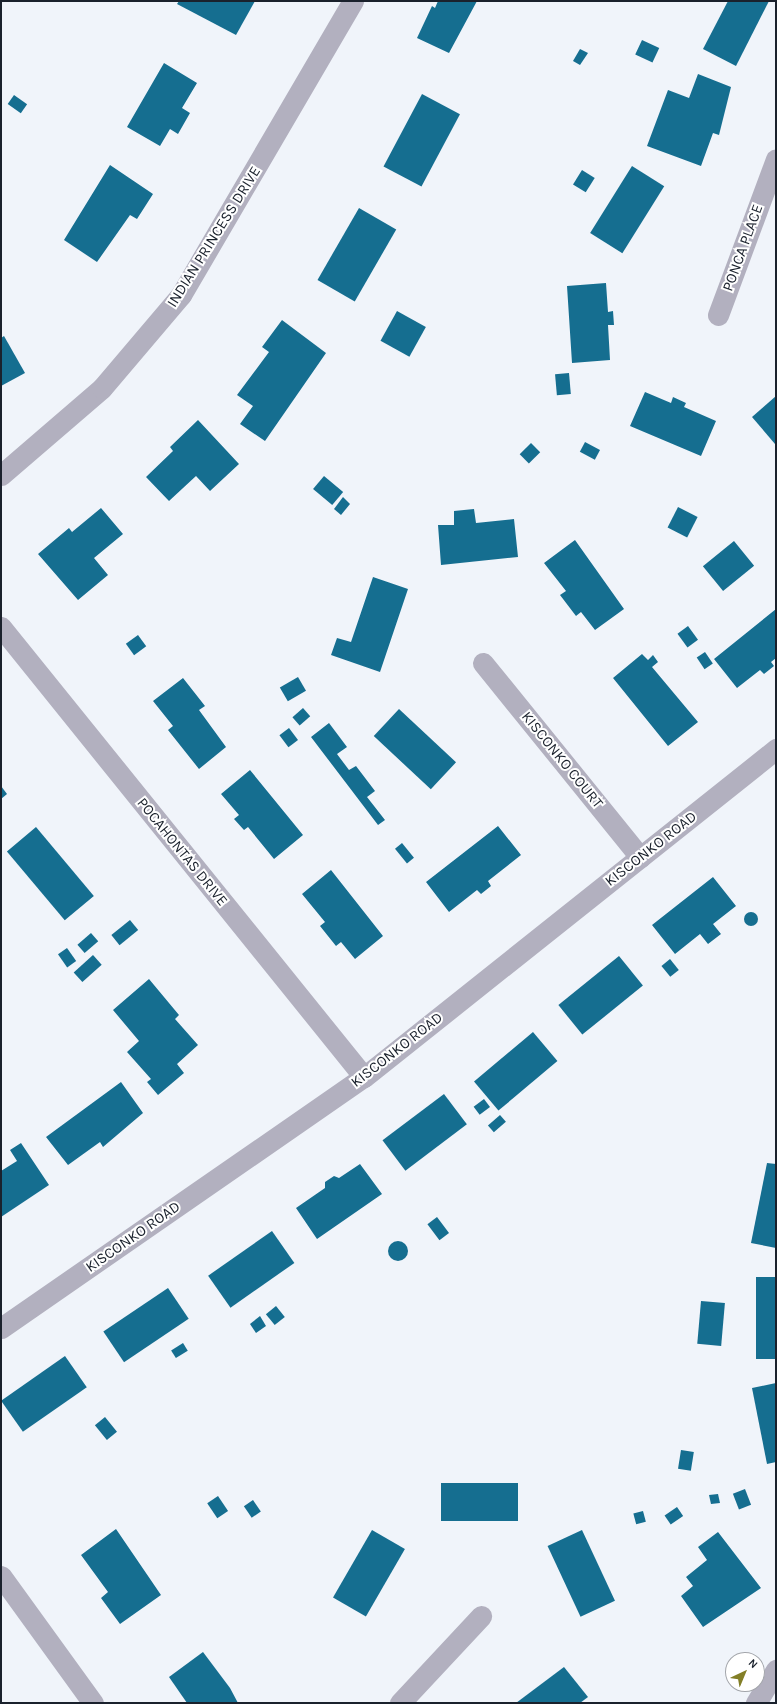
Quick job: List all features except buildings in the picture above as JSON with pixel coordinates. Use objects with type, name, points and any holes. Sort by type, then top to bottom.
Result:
[{"type":"street","name":"INDIAN PRINCESS DRIVE","points":[[1,475],[102,388],[181,295],[353,1]]},
{"type":"street","name":"PONCA PLACE","points":[[718,315],[776,159]]},
{"type":"street","name":"POCAHONTAS DRIVE","points":[[1,627],[364,1077]]},
{"type":"street","name":"KISCONKO COURT","points":[[483,663],[640,857]]},
{"type":"street","name":"KISCONKO ROAD","points":[[1,1328],[364,1077],[776,749]]},
{"type":"street","points":[[1,1576],[92,1703]]},
{"type":"street","points":[[400,1703],[481,1616]]},
{"type":"street","points":[[756,1703],[776,1670]]}]
